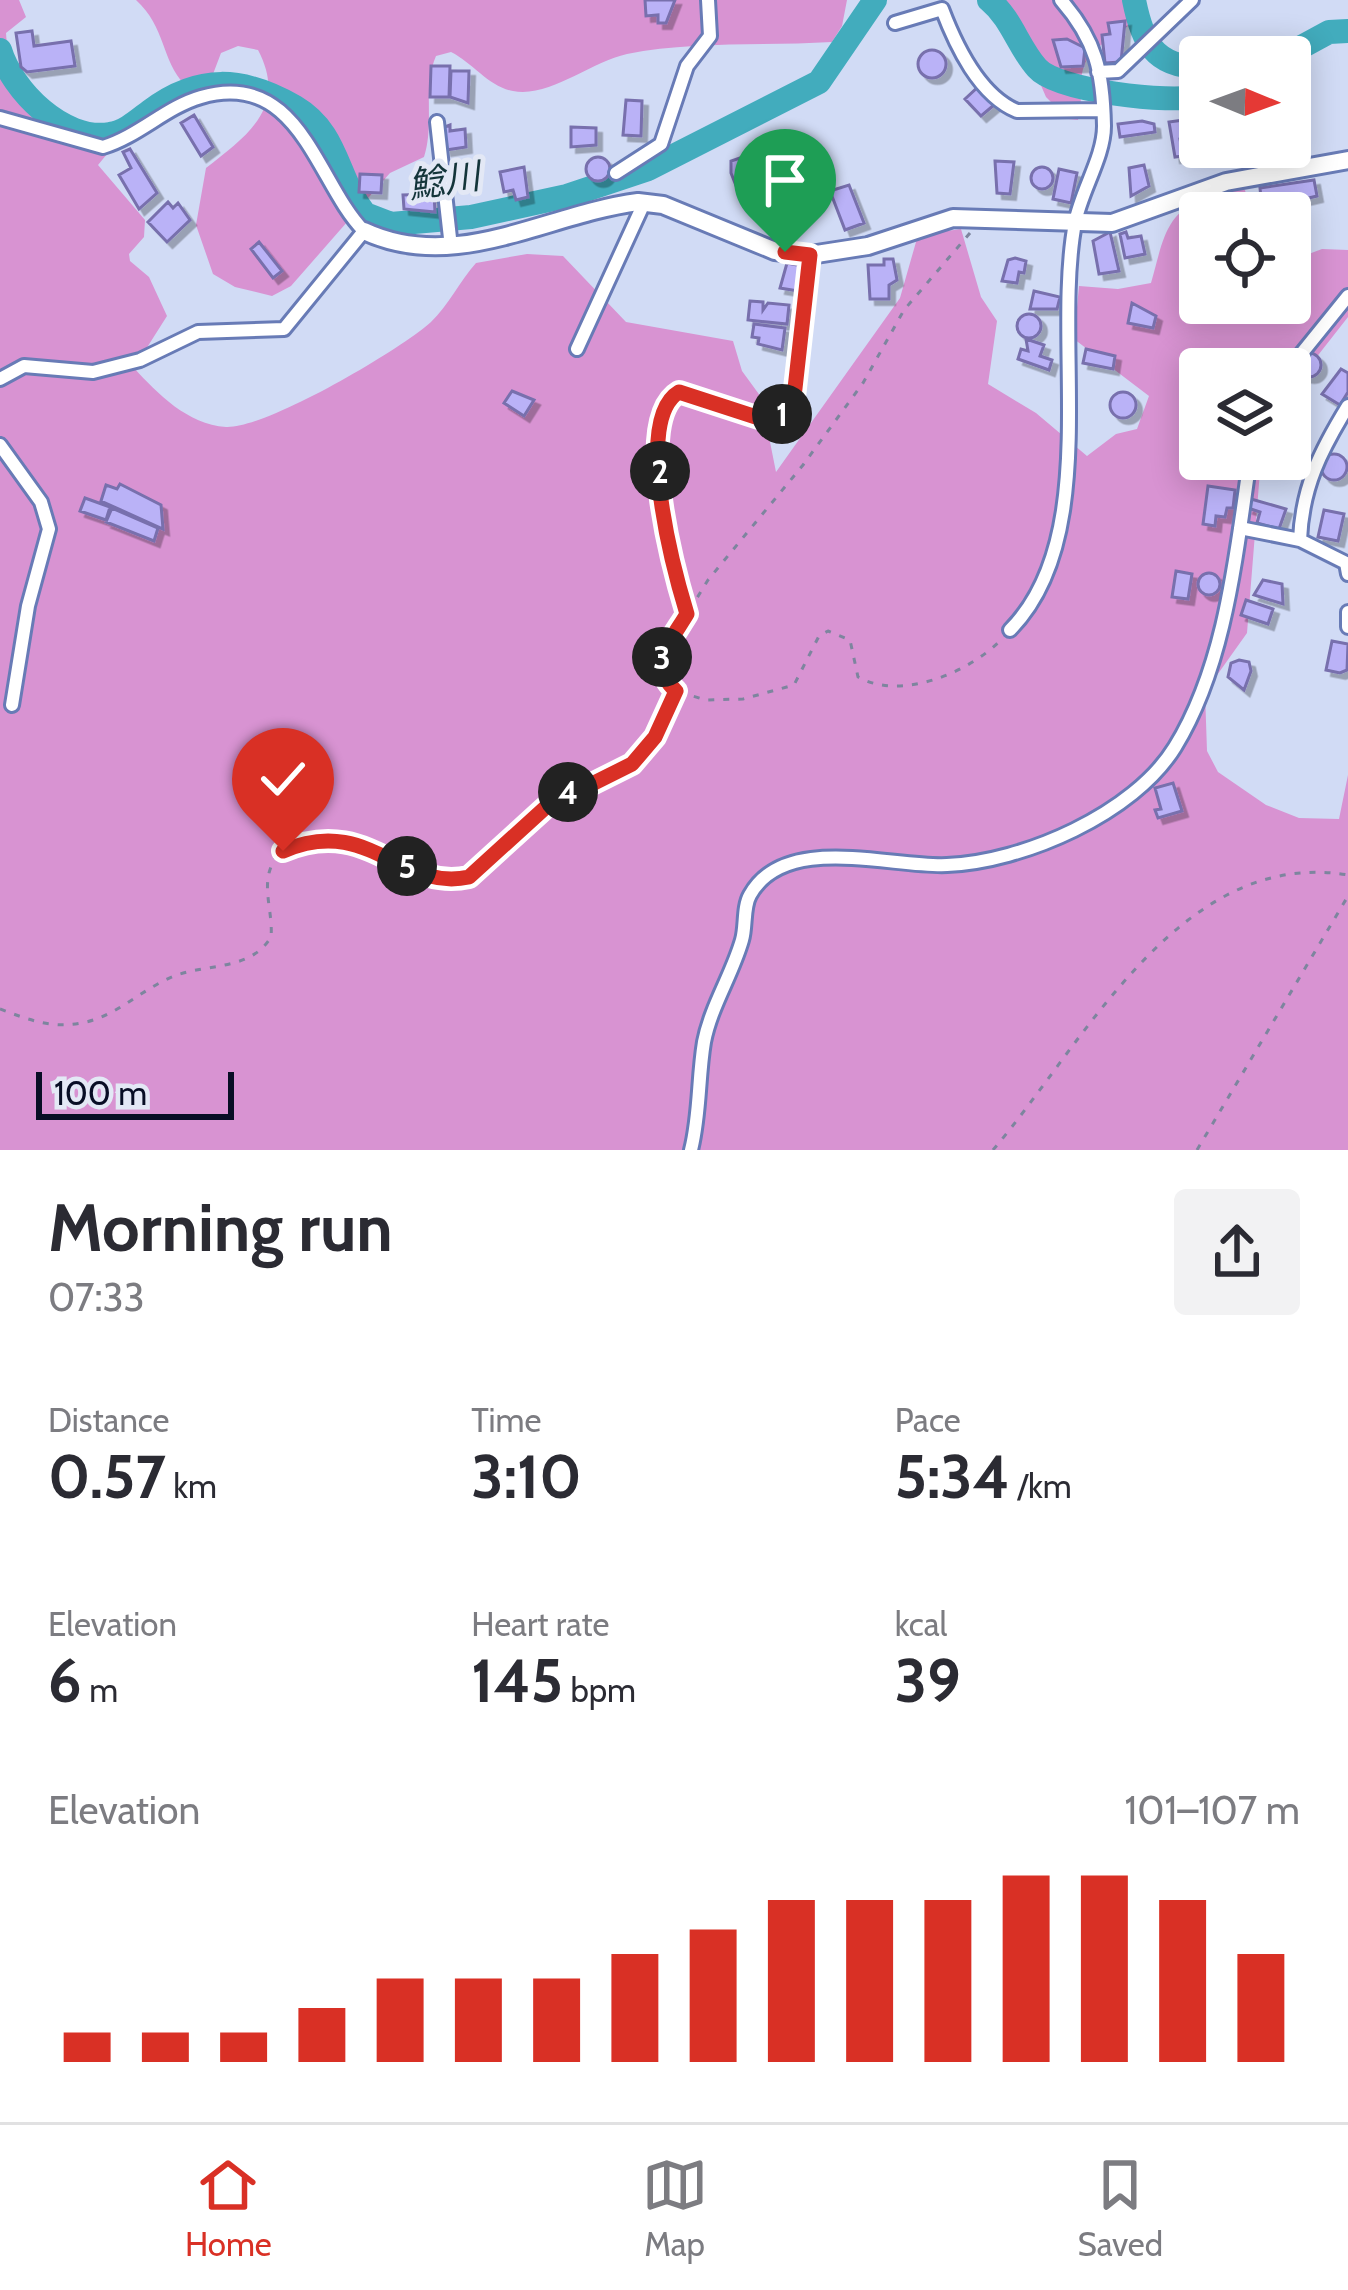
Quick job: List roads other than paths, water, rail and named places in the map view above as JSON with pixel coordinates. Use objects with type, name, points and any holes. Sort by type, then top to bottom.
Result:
[{"type":"street","points":[[616,173],[661,144],[687,66],[710,36],[708,0]]},
{"type":"street","points":[[1010,630],[1041,592],[1057,551],[1065,490],[1064,357],[1075,222],[1104,129],[1090,34],[1061,0]]},
{"type":"street","points":[[1098,75],[1118,71],[1192,0]]},
{"type":"street","points":[[895,23],[942,9],[960,54],[1005,106],[1018,111],[1100,104]]},
{"type":"street","points":[[0,118],[103,147],[205,96],[244,97],[302,130],[317,150],[341,209],[364,231],[389,243],[452,247],[615,205],[644,203],[663,205],[720,232],[810,255],[868,246],[929,223],[983,218],[1112,223],[1226,182],[1348,160]]},
{"type":"street","points":[[437,122],[452,247]]},
{"type":"street","points":[[753,155],[785,252]]},
{"type":"street","points":[[577,349],[644,203]]},
{"type":"street","points":[[0,379],[24,366],[93,372],[140,360],[198,332],[284,329],[364,231]]},
{"type":"street","points":[[792,415],[810,255]]},
{"type":"street","points":[[1306,348],[1348,296]]},
{"type":"street","points":[[1300,539],[1301,507],[1315,461],[1348,406]]},
{"type":"street","points":[[0,446],[41,502],[49,529],[28,606],[12,706]]},
{"type":"street","points":[[692,1150],[705,1040],[742,940],[749,896],[775,873],[800,862],[946,866],[1021,852],[1120,803],[1172,751],[1191,717],[1223,614],[1247,480]]},
{"type":"street","points":[[1240,528],[1300,539],[1346,562],[1348,574]]},
{"type":"street","points":[[1348,612],[1348,627]]},
{"type":"waterway","name":"鯰川","points":[[0,50],[16,81],[42,110],[75,130],[92,134],[121,131],[168,99],[204,86],[239,85],[276,97],[320,130],[365,214],[391,224],[471,217],[567,196],[648,169],[819,82],[875,0]]},
{"type":"waterway","name":"鯰川","points":[[989,0],[1030,60],[1049,76],[1115,94],[1179,98]]},
{"type":"waterway","points":[[1134,0],[1146,39],[1161,57],[1179,64]]},
{"type":"waterway","name":"鯰川","points":[[1311,42],[1329,32],[1348,31]]}]
